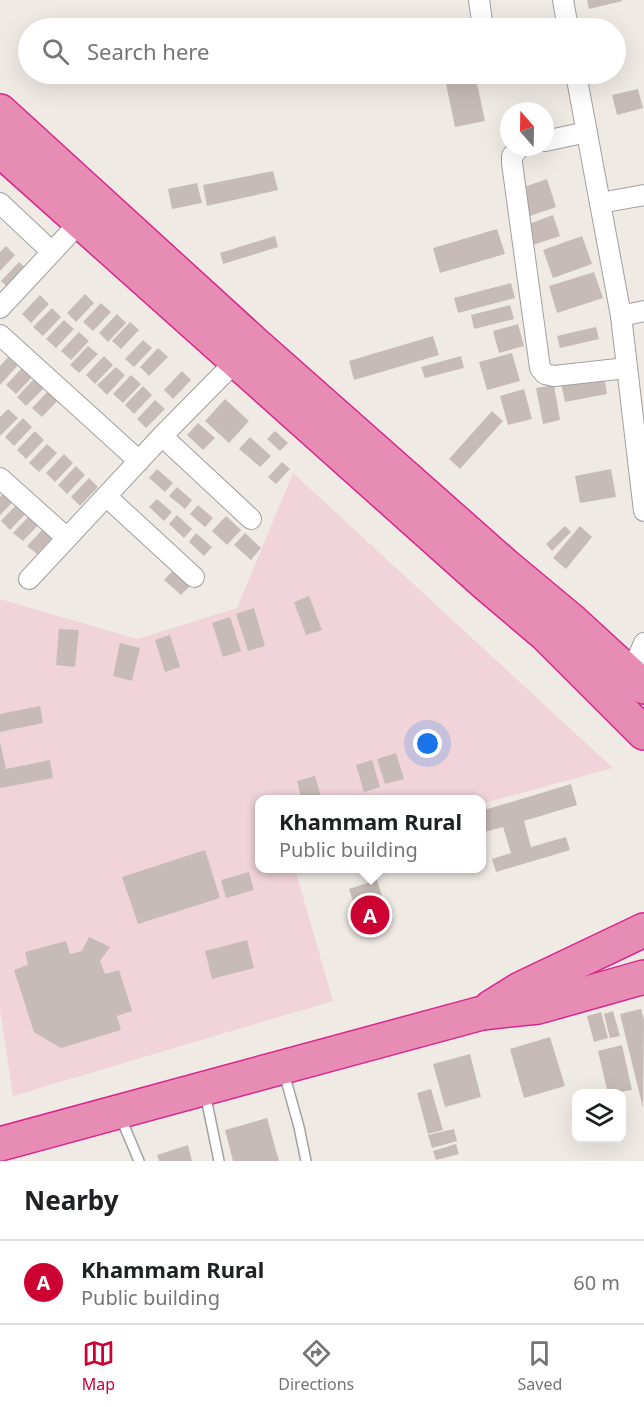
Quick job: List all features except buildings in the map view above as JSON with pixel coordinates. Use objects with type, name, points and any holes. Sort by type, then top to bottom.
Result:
[{"type":"highway","points":[[0,111],[262,350],[505,565],[571,620],[635,679]]},
{"type":"highway","points":[[0,150],[235,362],[546,635],[644,734]]},
{"type":"highway","points":[[482,1013],[520,989],[644,930]]},
{"type":"highway","points":[[0,1145],[204,1087],[482,1013],[538,1007],[644,977]]},
{"type":"street","points":[[479,0],[482,18]]},
{"type":"street","points":[[563,0],[566,18]]},
{"type":"street","points":[[578,84],[621,316],[644,511]]},
{"type":"street","points":[[554,139],[587,132]]},
{"type":"street","points":[[512,156],[540,368],[545,374],[554,376],[627,368]]},
{"type":"street","points":[[600,203],[644,195]]},
{"type":"street","points":[[0,203],[52,252]]},
{"type":"street","points":[[0,308],[81,221]]},
{"type":"street","points":[[621,316],[644,311]]},
{"type":"street","points":[[0,335],[139,461]]},
{"type":"street","points":[[29,579],[162,436],[235,362]]},
{"type":"street","points":[[162,436],[251,519]]},
{"type":"street","points":[[0,478],[67,538]]},
{"type":"street","points":[[107,497],[194,577]]},
{"type":"street","points":[[635,679],[644,643]]},
{"type":"street","points":[[0,1145],[3,1161]]},
{"type":"lane","points":[[282,1066],[306,1161]]},
{"type":"lane","points":[[204,1087],[219,1161]]},
{"type":"lane","points":[[118,1111],[139,1161]]},
{"type":"shaded area","points":[[293,473],[613,768],[486,803],[486,795],[255,795],[255,873],[296,873],[333,1001],[13,1096],[0,1010],[0,599],[137,639],[237,608]]},
{"type":"place","name":"Khammam Rural","points":[[370,915]]}]
